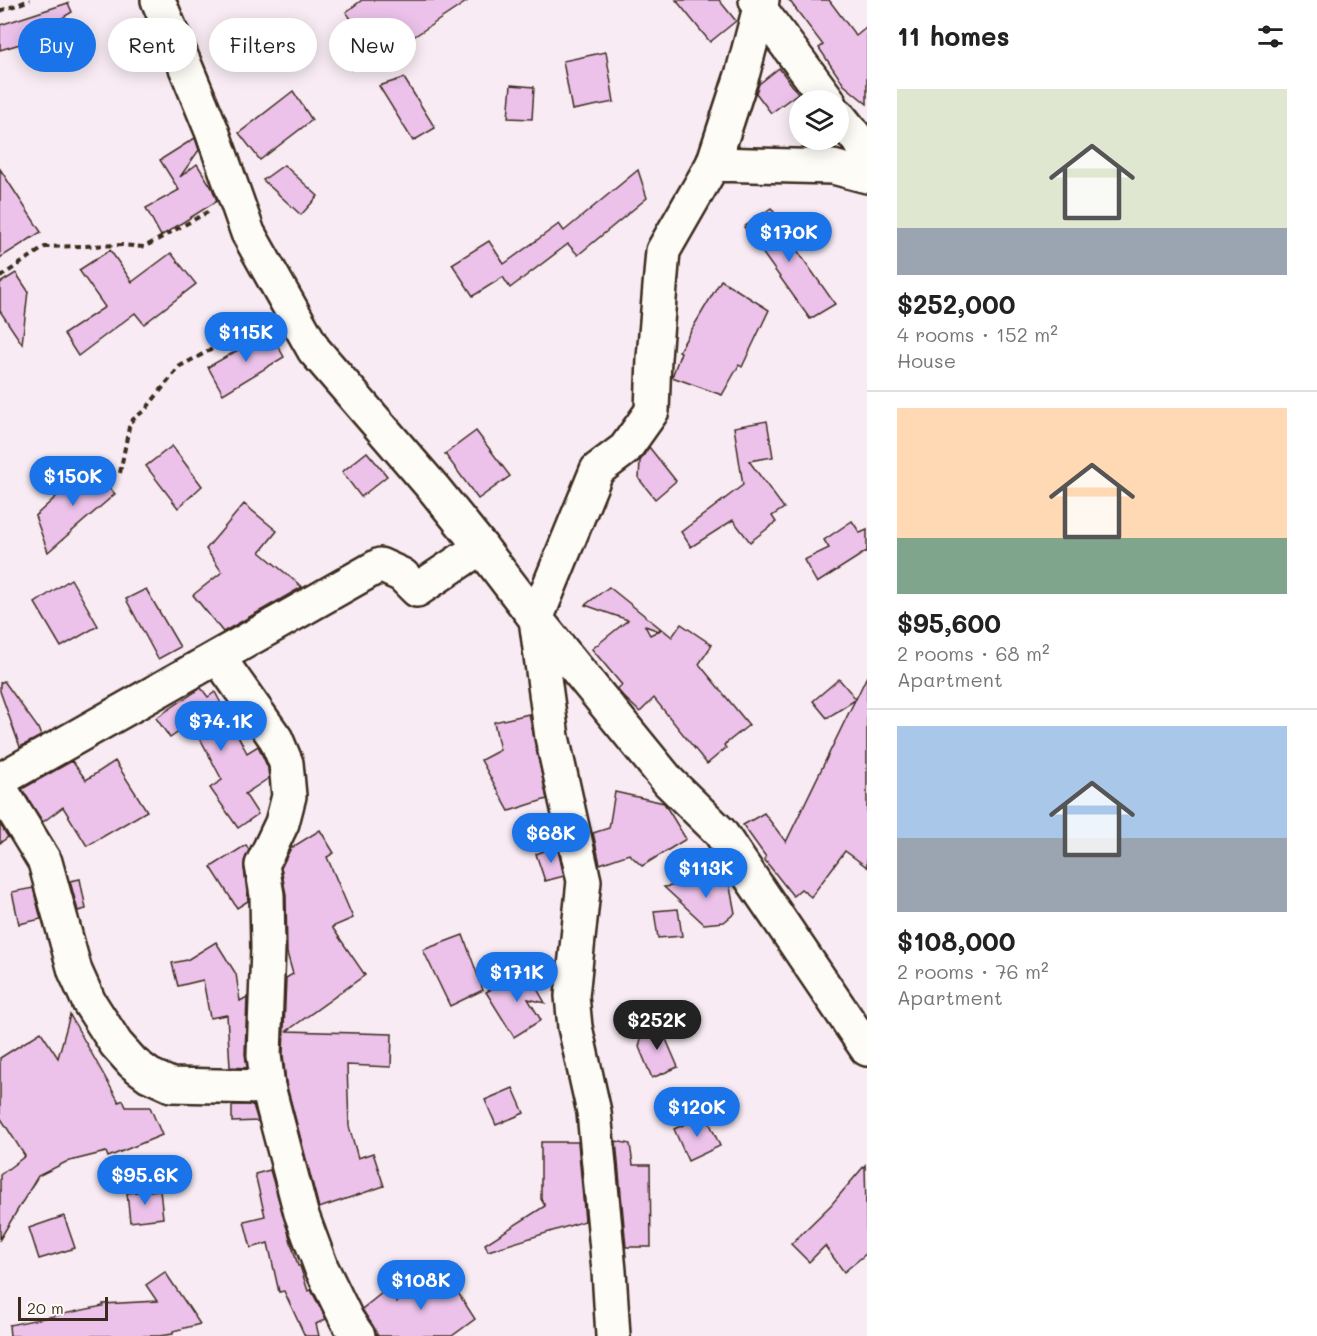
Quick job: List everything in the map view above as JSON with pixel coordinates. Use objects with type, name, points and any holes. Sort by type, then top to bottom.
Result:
[{"type":"street","points":[[158,0],[212,131],[248,233],[314,350],[481,547],[536,619],[669,782],[720,832],[867,1049]]},
{"type":"street","points":[[760,3],[821,90]]},
{"type":"street","points":[[613,1336],[594,1112],[575,1028],[572,996],[584,881],[552,737],[536,619],[597,470],[625,449],[652,411],[663,251],[713,164],[742,72],[760,3]]},
{"type":"street","points":[[849,129],[867,151]]},
{"type":"street","points":[[713,164],[833,167],[867,176]]},
{"type":"street","points":[[0,780],[380,565],[402,576],[417,590],[481,547]]},
{"type":"street","points":[[218,657],[276,739],[286,763],[289,796],[282,823],[262,865],[267,895],[268,948],[264,1054],[268,1087],[301,1213],[321,1268],[347,1320],[358,1336]]},
{"type":"street","points":[[0,788],[45,862],[75,970],[89,1002],[116,1044],[149,1075],[171,1085],[268,1087]]},
{"type":"path","points":[[0,11],[30,0]]},
{"type":"path","points":[[0,277],[45,247],[122,245],[144,247],[236,199]]},
{"type":"path","points":[[120,473],[130,422],[146,409],[180,366],[241,334],[295,315]]},
{"type":"building","points":[[362,0],[469,0],[416,35],[416,18],[350,18],[346,12]]},
{"type":"building","points":[[676,0],[719,0],[736,21],[710,42]]},
{"type":"building","points":[[789,0],[829,0],[856,36],[867,27],[867,104],[844,85],[819,48],[823,45]]},
{"type":"building","points":[[68,3],[72,12],[62,18],[22,18]]},
{"type":"building","points":[[18,19],[18,45],[0,50],[0,25]]},
{"type":"building","points":[[606,52],[614,102],[572,110],[563,61]]},
{"type":"building","points":[[779,68],[796,90],[789,90],[789,100],[771,113],[756,93],[759,84]]},
{"type":"building","points":[[404,78],[435,128],[413,141],[379,86]]},
{"type":"building","points":[[511,85],[534,87],[532,119],[508,118]]},
{"type":"building","points":[[293,91],[312,120],[260,160],[239,133]]},
{"type":"building","points":[[195,138],[199,150],[180,177],[197,164],[217,201],[161,236],[146,208],[179,190],[160,160]]},
{"type":"building","points":[[284,165],[318,196],[301,215],[263,180]]},
{"type":"building","points":[[0,169],[41,232],[0,258]]},
{"type":"building","points":[[638,170],[647,198],[578,255],[568,244],[510,288],[503,277],[473,296],[452,264],[489,241],[504,264],[559,224],[564,231]]},
{"type":"building","points":[[771,208],[790,234],[787,236],[835,304],[810,319],[744,227]]},
{"type":"building","points":[[110,250],[132,282],[171,253],[196,284],[144,324],[135,313],[78,356],[64,334],[105,307],[79,270]]},
{"type":"building","points":[[16,273],[28,291],[22,344],[0,311],[0,283]]},
{"type":"building","points":[[721,280],[769,310],[742,367],[739,365],[722,395],[672,377],[681,352],[679,351]]},
{"type":"building","points":[[270,332],[284,357],[223,394],[208,367]]},
{"type":"building","points":[[767,421],[773,457],[749,461],[784,508],[772,516],[776,522],[750,542],[733,520],[691,547],[681,532],[743,485],[734,427]]},
{"type":"building","points":[[476,431],[510,476],[478,499],[445,454]]},
{"type":"building","points":[[172,446],[202,486],[178,508],[146,466]]},
{"type":"building","points":[[649,447],[676,481],[655,499],[639,479],[640,461]]},
{"type":"building","points":[[367,452],[387,476],[361,497],[342,472]]},
{"type":"building","points":[[90,466],[115,494],[48,552],[35,516]]},
{"type":"building","points":[[244,504],[277,531],[260,552],[302,587],[223,632],[193,595],[222,572],[206,549]]},
{"type":"building","points":[[852,521],[860,533],[867,530],[867,551],[817,583],[804,560],[829,548],[824,540]]},
{"type":"building","points":[[71,579],[98,626],[61,647],[35,603]]},
{"type":"building","points":[[609,587],[660,628],[659,630],[662,629],[672,637],[681,624],[712,645],[699,664],[749,725],[724,745],[726,748],[707,764],[654,698],[640,712],[624,697],[617,689],[622,685],[592,649],[628,620],[585,605]],"holes":[[[645,626],[658,631],[650,635]]]},
{"type":"building","points":[[146,589],[180,647],[158,659],[126,599]]},
{"type":"building","points":[[867,676],[867,867],[845,851],[811,897],[801,889],[793,896],[764,859],[766,857],[743,825],[764,813],[786,842],[855,700],[827,718],[813,701],[839,679],[856,699]]},
{"type":"building","points":[[4,681],[38,728],[41,736],[20,747],[0,691],[0,683]]},
{"type":"building","points":[[201,688],[208,697],[215,692],[247,753],[258,746],[268,768],[269,778],[245,794],[258,814],[238,828],[210,788],[222,780],[192,723],[170,738],[156,718]]},
{"type":"building","points":[[529,714],[547,799],[509,811],[481,760],[500,750],[494,722]]},
{"type":"building","points":[[72,761],[86,780],[115,761],[147,811],[87,846],[63,807],[43,822],[22,789]]},
{"type":"building","points":[[615,792],[664,803],[686,839],[642,866],[629,854],[600,864],[593,833],[609,828]]},
{"type":"building","points":[[0,824],[8,837],[0,843]]},
{"type":"building","points":[[320,830],[334,853],[327,857],[353,918],[332,927],[365,975],[287,1031],[392,1034],[391,1067],[347,1065],[349,1126],[358,1158],[373,1153],[384,1186],[319,1208],[286,1083],[283,1054],[286,978],[293,974],[287,953],[286,895],[281,868],[291,848]]},
{"type":"building","points":[[246,845],[249,850],[244,868],[248,901],[237,908],[211,867]]},
{"type":"building","points":[[557,846],[564,876],[545,881],[536,854]]},
{"type":"building","points":[[728,877],[735,913],[724,922],[704,924],[664,887]]},
{"type":"building","points":[[80,879],[86,909],[78,911],[70,881]]},
{"type":"building","points":[[33,888],[41,919],[19,924],[12,892]]},
{"type":"building","points":[[678,909],[682,936],[658,938],[654,911]]},
{"type":"building","points":[[463,935],[483,990],[450,1006],[423,950]]},
{"type":"building","points":[[216,942],[236,974],[240,1001],[247,997],[245,1054],[247,1068],[230,1067],[227,1015],[210,1018],[203,980],[178,986],[172,963],[187,960]]},
{"type":"building","points":[[527,971],[545,1003],[528,999],[541,1020],[514,1037],[486,992]]},
{"type":"building","points":[[70,1015],[119,1102],[123,1100],[126,1107],[150,1107],[162,1135],[108,1157],[106,1152],[66,1162],[38,1176],[0,1239],[0,1175],[25,1156],[0,1117],[0,1058],[41,1032],[58,1058]]},
{"type":"building","points":[[659,1023],[678,1067],[652,1078],[639,1047],[643,1030]]},
{"type":"building","points":[[513,1088],[524,1113],[496,1125],[485,1100]]},
{"type":"building","points":[[232,1105],[253,1105],[258,1121],[232,1122]]},
{"type":"building","points":[[706,1115],[720,1146],[688,1161],[674,1129]]},
{"type":"building","points":[[616,1141],[630,1144],[633,1165],[650,1165],[651,1247],[626,1247]]},
{"type":"building","points":[[541,1142],[578,1142],[585,1221],[488,1251],[485,1244],[545,1206],[541,1199]]},
{"type":"building","points":[[865,1165],[867,1253],[844,1272],[825,1246],[809,1262],[791,1244],[831,1205]]},
{"type":"building","points":[[270,1170],[298,1266],[300,1266],[308,1291],[311,1290],[326,1319],[316,1324],[319,1336],[305,1336],[284,1291],[279,1292],[268,1243],[251,1248],[244,1221],[265,1216],[255,1174]]},
{"type":"building","points":[[160,1190],[163,1218],[130,1222],[127,1193]]},
{"type":"building","points":[[64,1216],[75,1248],[39,1259],[29,1228]]},
{"type":"building","points":[[444,1271],[475,1319],[452,1336],[378,1336],[362,1309],[387,1289],[397,1302]]},
{"type":"building","points":[[165,1272],[200,1324],[173,1331],[173,1334],[159,1336],[10,1336],[9,1325],[103,1306],[103,1304],[157,1301],[146,1285]]}]
